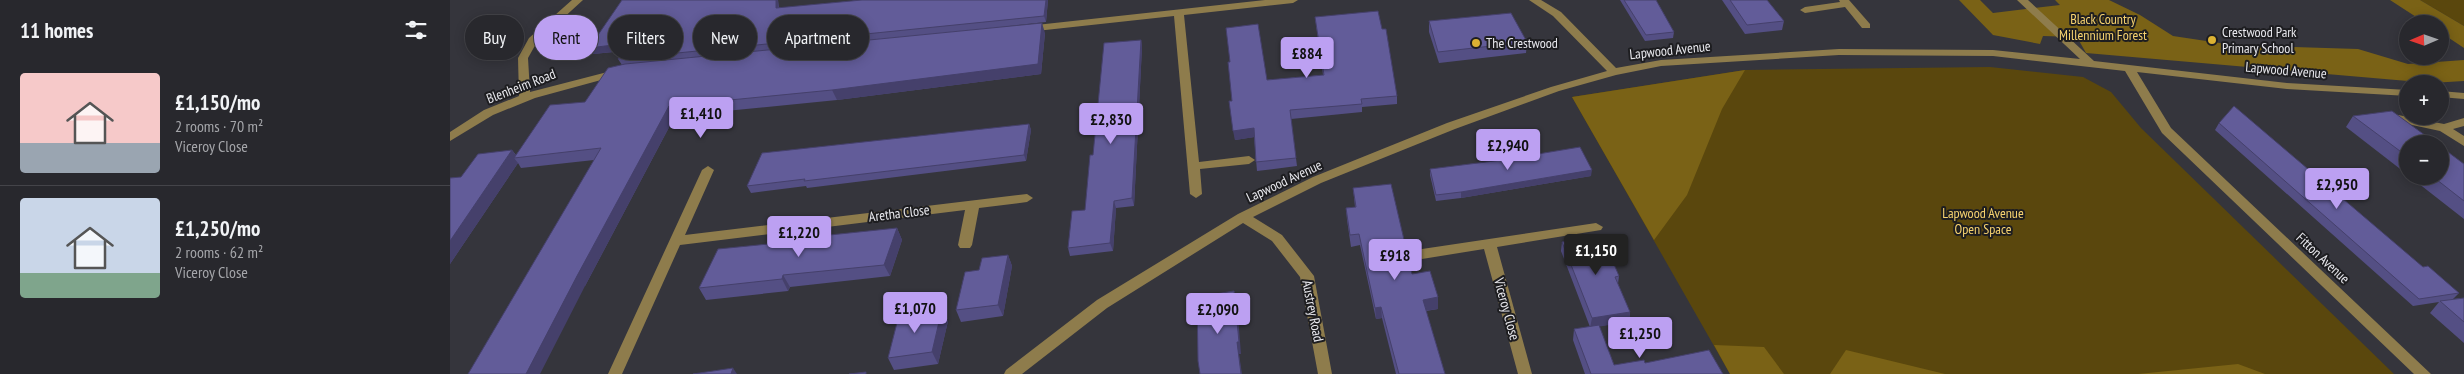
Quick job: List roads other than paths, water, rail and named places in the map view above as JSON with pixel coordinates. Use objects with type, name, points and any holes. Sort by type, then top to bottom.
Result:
[{"type":"street","points":[[525,99],[523,58],[533,40],[578,0]]},
{"type":"street","points":[[1013,31],[1293,0]]},
{"type":"street","points":[[1534,0],[1557,14],[1614,72]]},
{"type":"street","points":[[2022,0],[2091,64]]},
{"type":"street","points":[[1805,10],[1846,2],[1866,26]]},
{"type":"street","points":[[1179,14],[1195,166],[1196,194]]},
{"type":"street","name":"Lapwood Avenue","points":[[1011,374],[1102,304],[1243,217],[1317,180],[1451,126],[1555,89],[1614,72],[1661,63],[1839,52],[1993,53],[2287,86],[2399,92]]},
{"type":"street","name":"Fitton Avenue","points":[[2130,68],[2166,130],[2424,374]]},
{"type":"street","name":"Blenheim Road","points":[[450,137],[486,116],[547,89],[631,70]]},
{"type":"street","points":[[2449,95],[2464,96]]},
{"type":"street","points":[[2392,118],[2444,128],[2464,142]]},
{"type":"street","points":[[2444,128],[2464,122]]},
{"type":"street","points":[[1195,166],[1249,160]]},
{"type":"street","points":[[615,374],[708,170]]},
{"type":"street","name":"Aretha Close","points":[[676,241],[1028,198]]},
{"type":"street","points":[[965,245],[973,204]]},
{"type":"street","name":"Austrey Road","points":[[1243,217],[1277,238],[1307,276],[1325,374]]},
{"type":"street","points":[[1422,254],[1596,227]]},
{"type":"street","name":"Viceroy Close","points":[[1489,243],[1525,374]]},
{"type":"place","name":"Crestwood Park Primary School","points":[[2212,40]]},
{"type":"place","name":"The Crestwood","points":[[1476,43]]},
{"type":"park label","name":"Black Country Millennium Forest","points":[[2103,28]]},
{"type":"park label","name":"Lapwood Avenue Open Space","points":[[1983,222]]}]
